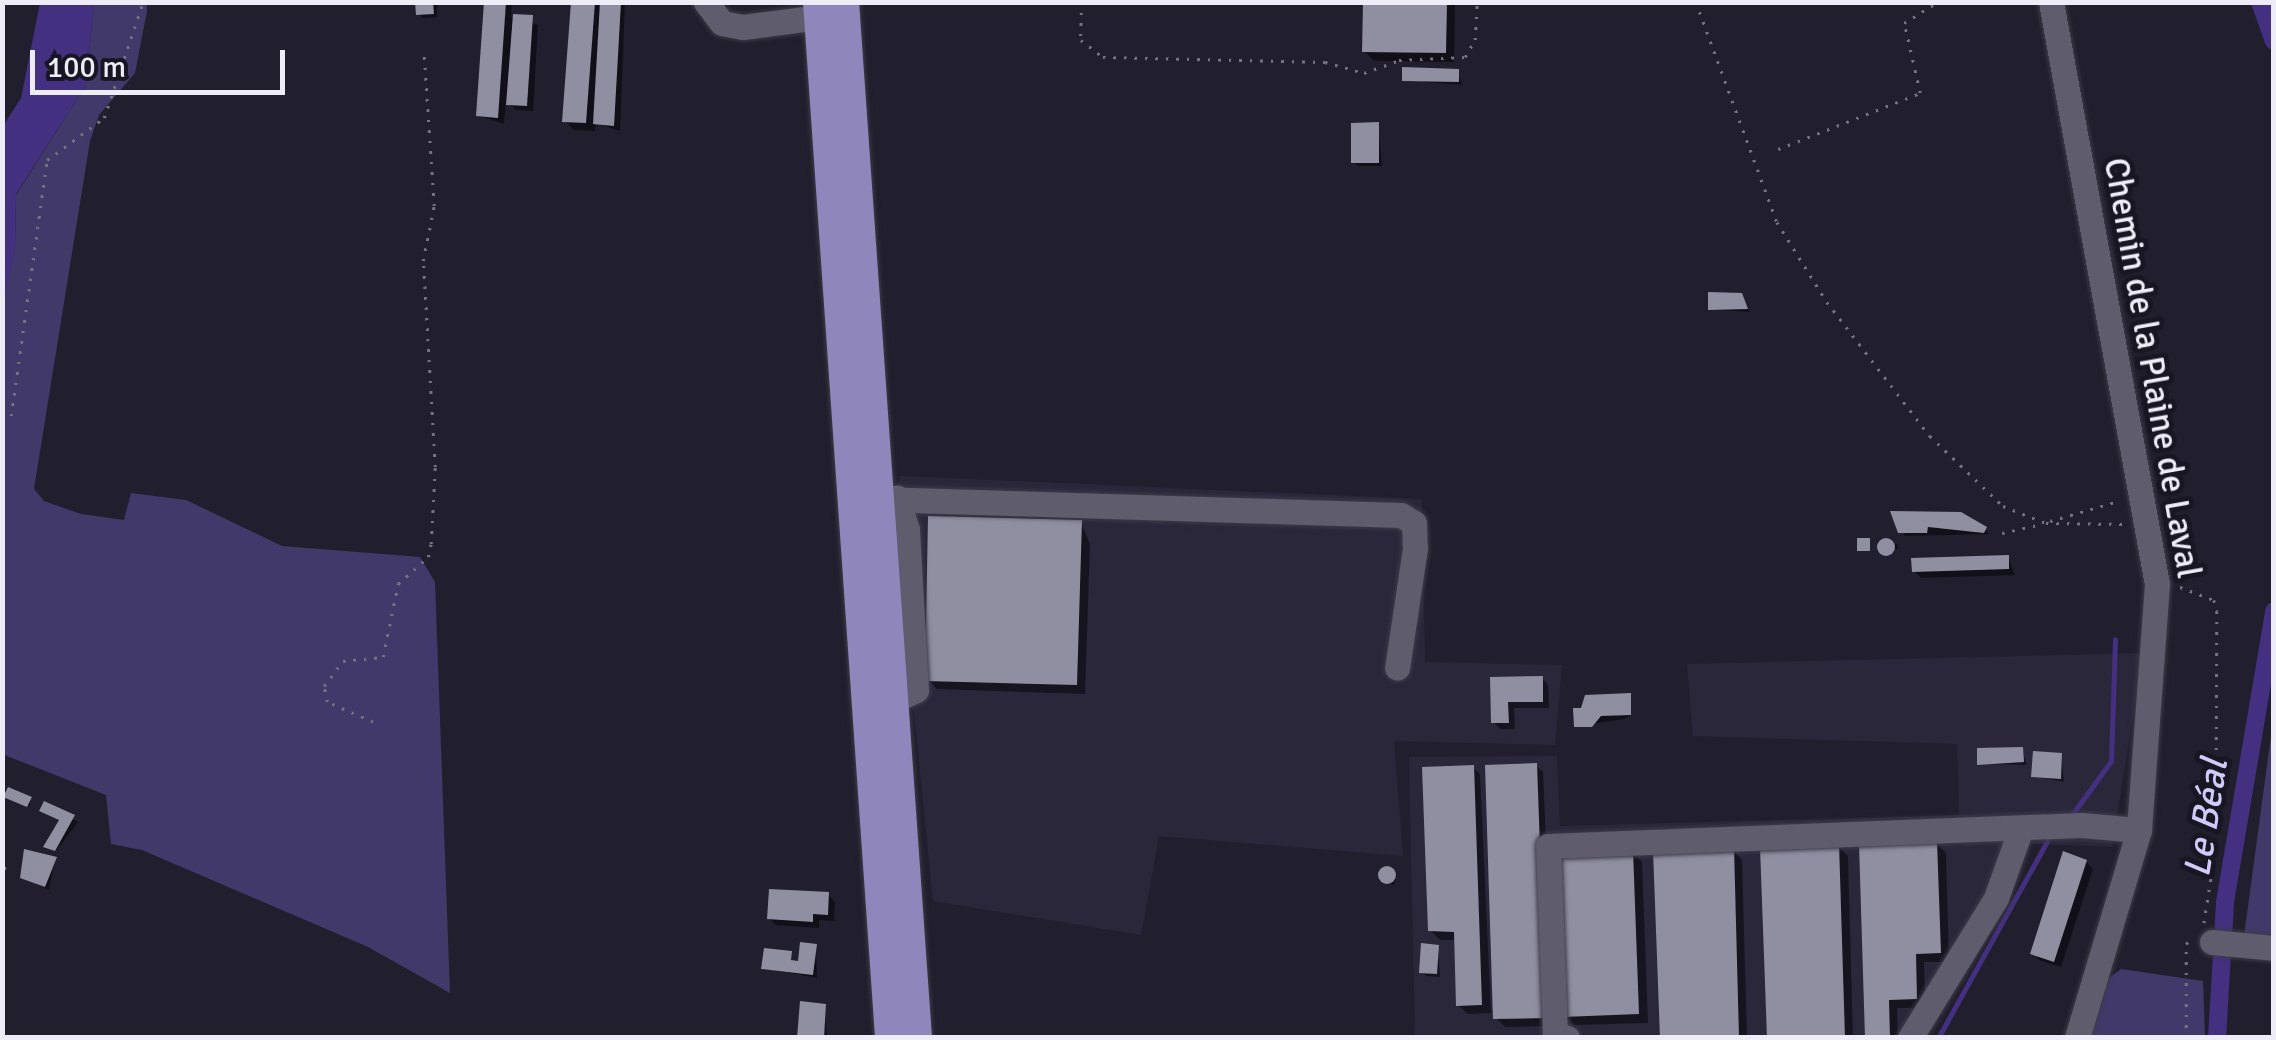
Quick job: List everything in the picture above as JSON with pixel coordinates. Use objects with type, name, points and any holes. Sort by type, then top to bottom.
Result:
[{"type":"main road","points":[[828,8],[888,498],[894,700],[917,1038]]},
{"type":"main road","points":[[828,8],[890,1038]]},
{"type":"street","points":[[706,2],[722,23],[743,27],[828,8]]},
{"type":"street","name":"Chemin de la Plaine de Laval","points":[[2050,2],[2157,584],[2140,830],[2077,1038]]},
{"type":"street","points":[[888,498],[1401,514],[1414,523],[1416,548],[1397,668]]},
{"type":"street","points":[[1910,1038],[1996,898],[2021,828]]},
{"type":"street","points":[[1567,1038],[1555,1034],[1548,846],[2021,828],[2140,830]]},
{"type":"street","points":[[2212,942],[2274,948]]},
{"type":"path","points":[[12,416],[47,160],[104,118],[143,2]]},
{"type":"path","points":[[1082,2],[1080,40],[1103,57],[1325,62],[1364,73],[1398,60],[1465,56],[1475,40],[1478,2]]},
{"type":"path","points":[[1696,2],[1777,222],[1827,302],[1964,473],[2003,506],[2046,523],[2131,524]]},
{"type":"path","points":[[1778,149],[1920,93],[1904,23],[1937,2]]},
{"type":"path","points":[[373,722],[327,702],[324,686],[343,661],[364,664],[383,656],[398,584],[428,556],[431,544],[435,467],[423,261],[434,206],[424,54]]},
{"type":"path","points":[[2002,533],[2140,496]]},
{"type":"path","points":[[2157,584],[2203,593],[2217,611],[2216,848],[2204,926],[2186,944],[2186,1038]]},
{"type":"path","points":[[2,857],[8,874]]},
{"type":"shaded area","points":[[40,3],[94,3],[86,85],[16,194],[15,249],[3,310],[3,126],[21,98]]},
{"type":"shaded area","points":[[94,3],[147,3],[147,11],[135,73],[99,115],[90,141],[34,489],[44,501],[81,514],[124,520],[131,493],[186,500],[282,546],[420,557],[435,582],[450,993],[368,947],[142,850],[111,844],[106,795],[2,754],[2,310],[15,249],[16,195],[86,85]]},
{"type":"shaded area","points":[[900,476],[1422,499],[1425,662],[1562,665],[1555,745],[1394,741],[1403,856],[1159,836],[1141,935],[933,901],[895,523]]},
{"type":"shaded area","points":[[2143,653],[2112,847],[2031,844],[1910,1037],[1415,1037],[1409,757],[1557,756],[1560,826],[1959,815],[1957,744],[1693,736],[1687,664]]},
{"type":"shaded area","points":[[2273,721],[2273,939],[2244,936]]},
{"type":"shaded area","points":[[2121,969],[2203,981],[2205,1037],[2088,1038],[2102,983]]},
{"type":"building","points":[[415,2],[433,2],[434,14],[416,15]]},
{"type":"building","points":[[484,2],[506,2],[498,118],[476,116]]},
{"type":"building","points":[[571,2],[595,2],[586,123],[562,122]]},
{"type":"building","points":[[600,2],[621,2],[614,126],[593,124]]},
{"type":"building","points":[[1363,2],[1447,2],[1446,53],[1362,52]]},
{"type":"building","points":[[513,14],[533,15],[527,106],[506,105]]},
{"type":"building","points":[[1402,67],[1459,69],[1459,82],[1402,81]]},
{"type":"building","points":[[1379,122],[1379,163],[1351,163],[1351,123]]},
{"type":"building","points":[[1708,292],[1742,293],[1748,309],[1708,310]]},
{"type":"building","points":[[1890,511],[1961,512],[1987,527],[1984,533],[1928,527],[1927,533],[1898,533]]},
{"type":"building","points":[[928,516],[1082,520],[1077,685],[925,681]]},
{"type":"building","points":[[1857,538],[1870,538],[1870,551],[1857,551]]},
{"type":"building","points":[[1886,538],[1895,547],[1886,556],[1877,547]]},
{"type":"building","points":[[2009,555],[2009,569],[1912,572],[1911,558]]},
{"type":"building","points":[[1543,676],[1543,702],[1508,702],[1509,723],[1491,723],[1490,677]]},
{"type":"building","points":[[1631,693],[1631,715],[1601,716],[1592,727],[1574,727],[1573,708],[1581,708],[1585,695]]},
{"type":"building","points":[[2023,747],[2024,762],[1977,765],[1977,748]]},
{"type":"building","points":[[2033,751],[2062,753],[2061,779],[2031,777]]},
{"type":"building","points":[[1537,763],[1546,1018],[1493,1019],[1485,765]]},
{"type":"building","points":[[1474,765],[1482,1005],[1456,1006],[1454,932],[1428,931],[1422,767]]},
{"type":"building","points":[[8,787],[32,797],[27,807],[3,797]]},
{"type":"building","points":[[44,801],[75,815],[55,851],[43,847],[59,820],[39,811]]},
{"type":"building","points":[[1937,841],[1941,953],[1916,954],[1917,999],[1889,1000],[1890,1038],[1865,1038],[1859,844]]},
{"type":"building","points":[[1839,843],[1845,1038],[1767,1038],[1760,847]]},
{"type":"building","points":[[1734,847],[1739,1038],[1660,1038],[1653,850]]},
{"type":"building","points":[[24,849],[57,857],[45,887],[20,878]]},
{"type":"building","points":[[1633,850],[1639,1014],[1562,1017],[1556,852]]},
{"type":"building","points":[[2063,851],[2087,860],[2054,962],[2030,954]]},
{"type":"building","points":[[1387,866],[1394,868],[1394,882],[1387,884],[1380,882],[1378,875],[1380,868]]},
{"type":"building","points":[[769,889],[829,892],[828,915],[813,914],[813,922],[767,919]]},
{"type":"building","points":[[800,942],[817,944],[813,975],[761,969],[764,948],[792,951],[791,960],[798,961]]},
{"type":"building","points":[[1421,943],[1439,945],[1437,974],[1419,973]]},
{"type":"building","points":[[800,1001],[826,1004],[824,1038],[797,1038]]},
{"type":"waterway","name":"Le Béal","points":[[2260,2],[2274,41]]},
{"type":"waterway","name":"Le Béal","points":[[2217,1038],[2225,902],[2274,611]]},
{"type":"waterway","points":[[2071,816],[2111,761],[2115,639]]},
{"type":"waterway","points":[[1938,1038],[2047,841]]}]
